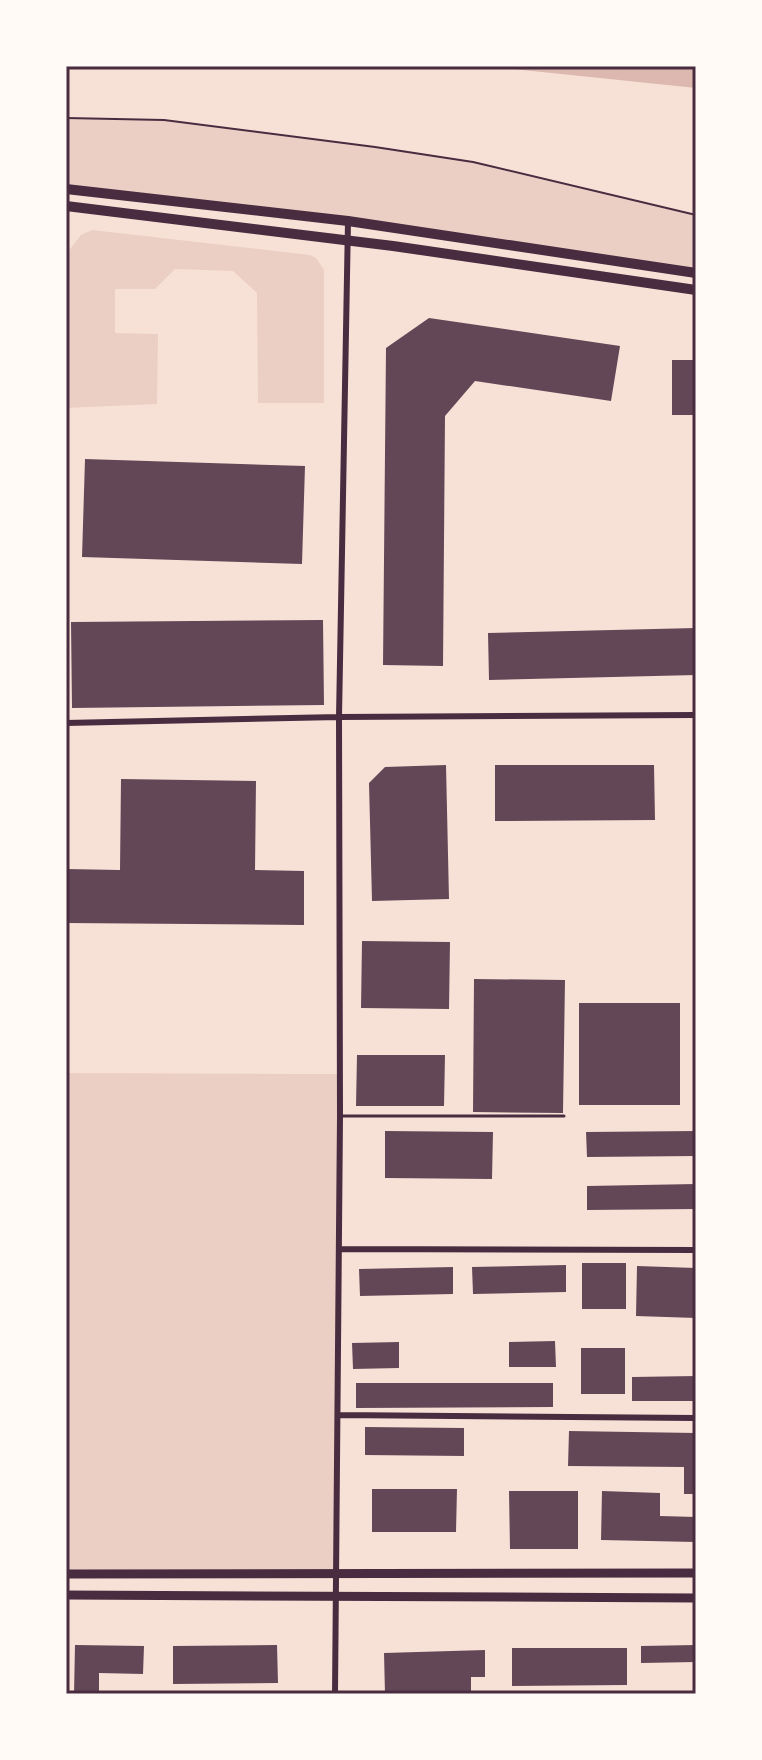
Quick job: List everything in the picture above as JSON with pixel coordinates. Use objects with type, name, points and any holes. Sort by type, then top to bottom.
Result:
[{"type":"main road","points":[[66,189],[348,221],[696,273]]},
{"type":"main road","points":[[66,206],[347,240],[696,290]]},
{"type":"main road","points":[[66,1574],[696,1573]]},
{"type":"main road","points":[[66,1595],[696,1598]]},
{"type":"street","points":[[335,1694],[340,1116],[339,717],[348,221]]},
{"type":"street","points":[[66,723],[339,717],[696,715]]},
{"type":"street","points":[[339,1249],[696,1250]]},
{"type":"street","points":[[338,1415],[696,1418]]},
{"type":"lane","points":[[340,1116],[564,1116]]},
{"type":"path","points":[[66,118],[164,120],[473,162],[696,215]]},
{"type":"shaded area","points":[[484,66],[696,66],[696,88]]},
{"type":"shaded area","points":[[66,118],[164,120],[473,162],[696,215],[696,273],[395,227],[66,189]]},
{"type":"shaded area","points":[[92,230],[316,258],[324,270],[324,403],[258,403],[257,293],[233,271],[175,269],[155,289],[115,289],[115,333],[158,334],[157,404],[66,408],[66,254],[81,235]]},
{"type":"shaded area","points":[[66,1073],[340,1074],[338,1575],[66,1574]]},
{"type":"building","points":[[429,318],[620,346],[611,401],[475,381],[445,416],[443,666],[383,665],[386,348]]},
{"type":"building","points":[[672,360],[696,360],[696,415],[672,415]]},
{"type":"building","points":[[85,459],[305,466],[302,564],[82,557]]},
{"type":"building","points":[[323,620],[324,705],[72,708],[71,622]]},
{"type":"building","points":[[696,628],[696,675],[489,680],[488,633]]},
{"type":"building","points":[[446,765],[449,899],[372,901],[369,783],[385,767]]},
{"type":"building","points":[[495,765],[654,765],[655,820],[495,821]]},
{"type":"building","points":[[121,779],[256,781],[255,870],[304,871],[304,925],[66,923],[66,869],[120,870]]},
{"type":"building","points":[[362,941],[450,942],[449,1009],[361,1008]]},
{"type":"building","points":[[474,979],[565,980],[563,1113],[473,1112]]},
{"type":"building","points":[[579,1003],[680,1003],[680,1105],[579,1105]]},
{"type":"building","points":[[357,1055],[445,1055],[444,1106],[356,1106]]},
{"type":"building","points":[[385,1131],[493,1132],[492,1179],[385,1178]]},
{"type":"building","points":[[696,1131],[696,1156],[587,1157],[586,1132]]},
{"type":"building","points":[[696,1184],[696,1209],[587,1210],[587,1186]]},
{"type":"building","points":[[582,1263],[626,1263],[626,1309],[582,1309]]},
{"type":"building","points":[[566,1265],[566,1292],[473,1294],[472,1267]]},
{"type":"building","points":[[637,1266],[696,1268],[696,1318],[636,1316]]},
{"type":"building","points":[[453,1267],[453,1294],[360,1296],[359,1269]]},
{"type":"building","points":[[555,1341],[556,1367],[509,1367],[509,1342]]},
{"type":"building","points":[[399,1342],[399,1368],[353,1369],[352,1343]]},
{"type":"building","points":[[581,1348],[625,1348],[625,1394],[581,1394]]},
{"type":"building","points":[[696,1376],[696,1401],[632,1401],[632,1377]]},
{"type":"building","points":[[356,1383],[553,1383],[553,1407],[356,1408]]},
{"type":"building","points":[[365,1427],[464,1428],[464,1456],[365,1455]]},
{"type":"building","points":[[569,1431],[696,1433],[696,1494],[684,1494],[684,1467],[568,1466]]},
{"type":"building","points":[[372,1489],[457,1489],[456,1532],[372,1532]]},
{"type":"building","points":[[509,1491],[578,1491],[578,1549],[510,1549]]},
{"type":"building","points":[[602,1491],[660,1493],[660,1516],[696,1517],[696,1542],[601,1540]]},
{"type":"building","points":[[75,1645],[144,1646],[143,1674],[99,1673],[99,1694],[74,1694]]},
{"type":"building","points":[[277,1645],[278,1683],[173,1684],[173,1646]]},
{"type":"building","points":[[696,1645],[696,1662],[641,1663],[641,1646]]},
{"type":"building","points":[[512,1648],[627,1648],[627,1685],[512,1686]]},
{"type":"building","points":[[485,1650],[485,1677],[471,1677],[471,1694],[385,1694],[384,1653]]}]
